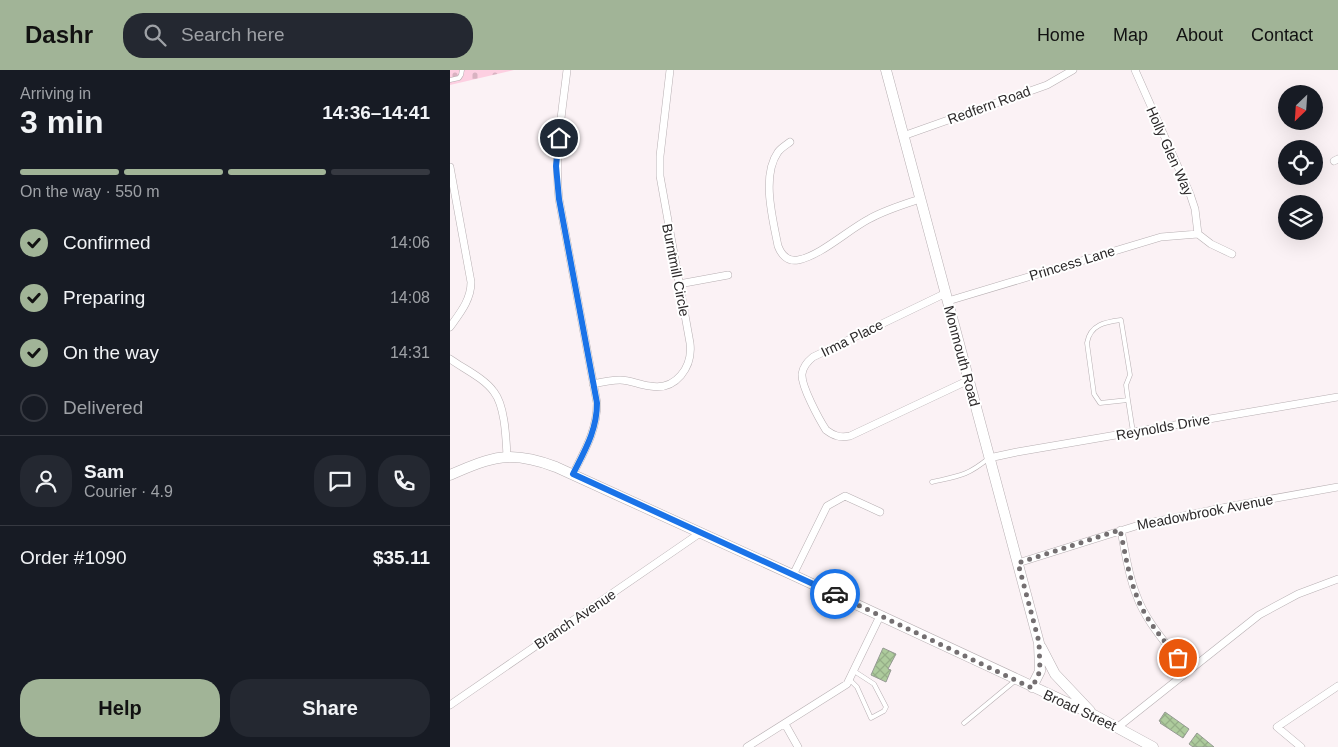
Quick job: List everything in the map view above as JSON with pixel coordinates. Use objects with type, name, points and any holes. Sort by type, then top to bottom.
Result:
[{"type":"main road","name":"Monmouth Road","points":[[886,70],[1039,642],[1055,674],[1094,715]]},
{"type":"main road","name":"Broad Street","points":[[450,475],[490,459],[507,456],[536,459],[793,574],[1032,688],[1094,715],[1153,747]]},
{"type":"main road","name":"Monmouth Road","points":[[1032,688],[1040,671],[1039,642]]},
{"type":"main road","points":[[1046,694],[1055,674]]},
{"type":"street","points":[[567,70],[556,177],[597,403],[593,432],[573,474]]},
{"type":"street","name":"Burntmill Circle","points":[[593,384],[622,380],[659,387],[673,383],[683,375],[689,363],[691,348],[660,176],[660,156],[670,70]]},
{"type":"street","name":"Redfern Road","points":[[903,136],[1047,85],[1073,70]]},
{"type":"street","name":"Holly Glen Way","points":[[1135,70],[1190,194],[1198,234]]},
{"type":"street","points":[[790,142],[782,148],[775,158],[770,178],[769,195],[778,246],[780,252],[786,258],[793,261],[810,256],[868,219],[920,199]]},
{"type":"street","points":[[450,167],[471,282],[469,296],[450,327]]},
{"type":"street","points":[[1198,234],[1211,244],[1232,254]]},
{"type":"street","name":"Princess Lane","points":[[947,297],[1161,237],[1198,234]]},
{"type":"street","points":[[679,284],[728,275]]},
{"type":"street","name":"Irma Place","points":[[947,297],[813,357],[803,370],[803,381],[826,430],[833,435],[843,438],[969,380]]},
{"type":"street","points":[[450,359],[488,385],[496,396],[505,433],[507,456]]},
{"type":"street","name":"Reynolds Drive","points":[[989,458],[1338,397]]},
{"type":"street","name":"Meadowbrook Avenue","points":[[1018,563],[1120,530],[1232,506],[1338,487]]},
{"type":"street","points":[[793,574],[827,506],[846,496],[880,512]]},
{"type":"street","points":[[1120,530],[1132,581],[1140,604],[1153,627],[1187,671]]},
{"type":"street","name":"Branch Avenue","points":[[450,704],[700,533]]},
{"type":"street","points":[[1118,727],[1259,615],[1298,594],[1338,579]]},
{"type":"street","points":[[747,747],[841,689],[850,680],[880,616]]},
{"type":"street","points":[[1301,747],[1277,727],[1338,686]]},
{"type":"street","points":[[785,724],[798,747]]},
{"type":"lane","points":[[450,80],[459,78],[462,70]]},
{"type":"lane","points":[[1128,400],[1100,403],[1094,394],[1087,343],[1088,334],[1105,323],[1121,320],[1130,375],[1126,385],[1133,432]]},
{"type":"lane","points":[[932,482],[974,471],[989,458]]},
{"type":"lane","points":[[850,680],[857,687],[872,718],[884,711],[886,707],[874,684],[854,671]]},
{"type":"lane","points":[[964,723],[1016,680]]},
{"type":"green space","points":[[450,70],[514,70],[450,85]]},
{"type":"building","points":[[883,648],[896,654],[888,669],[891,670],[886,682],[871,675]]},
{"type":"building","points":[[1165,712],[1189,729],[1183,738],[1160,723],[1159,721]]},
{"type":"building","points":[[1197,733],[1214,747],[1193,747],[1189,744]]},
{"type":"way so far","points":[[835,594],[1032,688],[1041,665],[1039,642],[1018,563],[1120,530],[1132,581],[1140,604],[1153,627],[1178,658]]},
{"type":"route","points":[[559,138],[556,177],[559,199],[597,403],[597,416],[593,432],[573,474],[835,594]]}]
